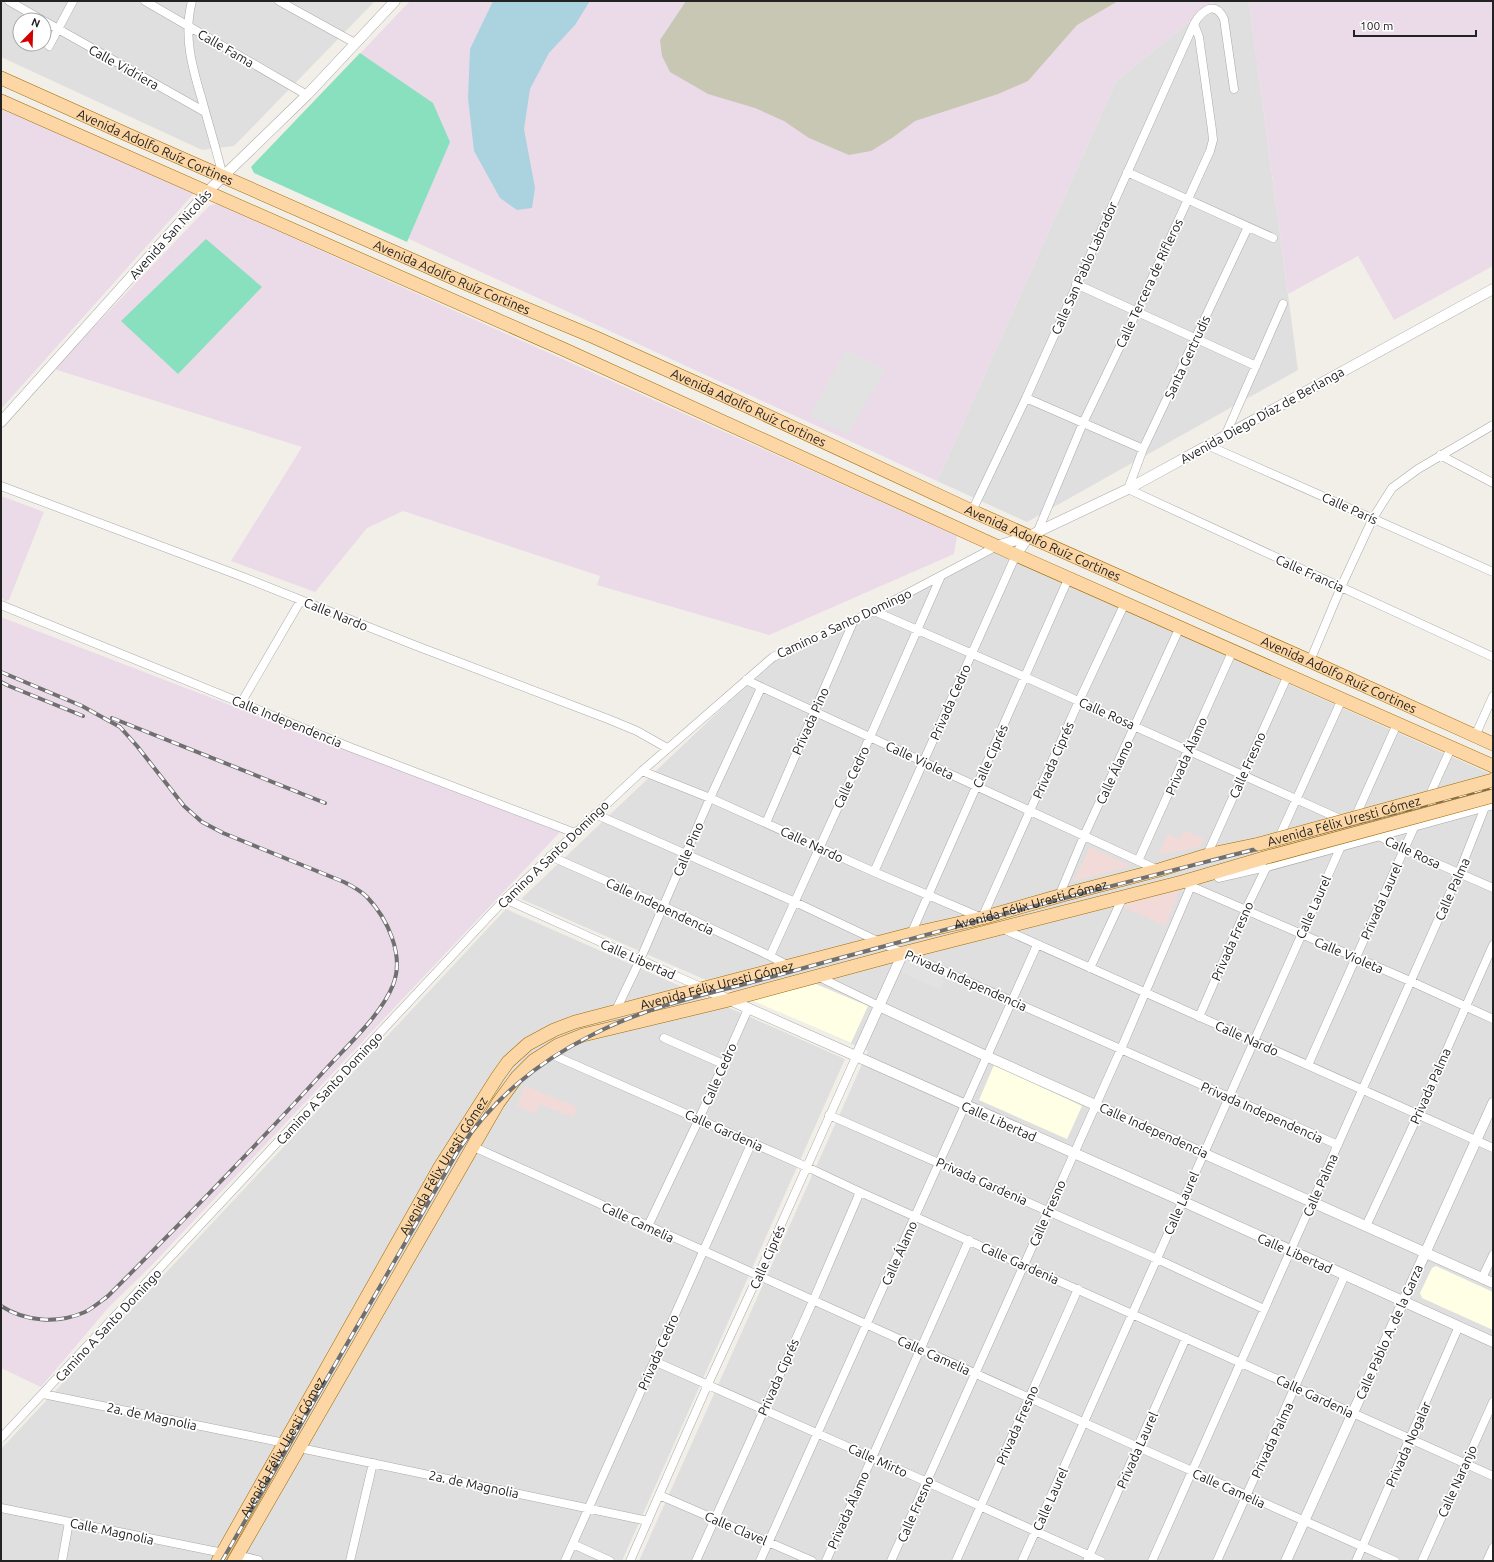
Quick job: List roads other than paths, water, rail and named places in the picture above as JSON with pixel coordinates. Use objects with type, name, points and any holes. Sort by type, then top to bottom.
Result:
[{"type":"main road","name":"Avenida Adolfo Ruíz Cortines","points":[[1,78],[467,284],[594,337],[716,391],[972,511],[1033,535],[1493,744]]},
{"type":"main road","name":"Avenida Adolfo Ruíz Cortines","points":[[1,101],[563,349],[1016,555],[1070,577],[1125,603],[1180,626],[1493,766]]},
{"type":"main road","name":"Avenida Félix Uresti Gómez","points":[[220,1557],[440,1167],[508,1062],[528,1044],[548,1033],[575,1022],[616,1010],[705,989],[910,934],[982,918],[1159,870],[1209,854],[1259,844],[1491,778]]},
{"type":"main road","name":"Avenida Félix Uresti Gómez","points":[[235,1559],[508,1087],[524,1069],[546,1052],[582,1035],[729,1000],[902,952],[1123,897],[1187,884],[1203,876],[1265,862],[1493,795]]},
{"type":"street","name":"Calle Vidriera","points":[[9,1],[28,12]]},
{"type":"street","points":[[52,40],[73,1]]},
{"type":"street","name":"Calle Fama","points":[[146,1],[307,95]]},
{"type":"street","points":[[192,1],[188,26],[190,54],[223,177]]},
{"type":"street","points":[[279,1],[355,43]]},
{"type":"street","name":"Avenida San Nicolás","points":[[1,422],[207,192],[307,95],[395,1]]},
{"type":"street","name":"Calle San Pablo Labrador","points":[[972,511],[1026,398],[1194,24],[1198,16],[1207,10],[1215,9],[1222,14],[1224,19],[1234,89]]},
{"type":"street","name":"Calle Tercera de Rifleros","points":[[1033,535],[1083,423],[1137,311],[1210,151],[1213,140],[1199,36],[1194,24]]},
{"type":"street","name":"Calle Vidriera","points":[[52,26],[205,112]]},
{"type":"street","points":[[1128,172],[1273,238]]},
{"type":"street","name":"Santa Gertrudis","points":[[1128,489],[1143,449],[1248,227]]},
{"type":"street","points":[[1076,284],[1256,366]]},
{"type":"street","name":"Avenida Diego Díaz de Berlanga","points":[[997,546],[1033,535],[1128,489],[1493,289]]},
{"type":"street","points":[[1225,436],[1283,304]]},
{"type":"street","points":[[1026,398],[1143,449]]},
{"type":"street","points":[[1310,661],[1341,587],[1373,518],[1392,488],[1418,468],[1493,426]]},
{"type":"street","name":"Calle París","points":[[1207,445],[1493,572]]},
{"type":"street","points":[[1440,455],[1493,483]]},
{"type":"street","name":"Calle Nardo","points":[[1,486],[608,719],[667,748]]},
{"type":"street","name":"Calle Francia","points":[[1128,489],[1493,657]]},
{"type":"street","name":"Avenida Diego Díaz de Berlanga","points":[[1016,555],[1033,535]]},
{"type":"street","name":"Camino a Santo Domingo","points":[[667,748],[773,657],[874,611],[997,546]]},
{"type":"street","name":"Privada Cedro","points":[[874,872],[1016,555]]},
{"type":"street","name":"Calle Cedro","points":[[770,956],[870,737],[941,576]]},
{"type":"street","name":"Calle Ciprés","points":[[910,934],[1070,577]]},
{"type":"street","points":[[241,703],[301,600]]},
{"type":"street","name":"Privada Ciprés","points":[[982,918],[1079,701],[1125,603]]},
{"type":"street","name":"Calle Independencia","points":[[1,605],[352,748],[575,833]]},
{"type":"street","name":"Calle Rosa","points":[[874,611],[1136,726],[1338,818]]},
{"type":"street","name":"Privada Pino","points":[[766,822],[854,620]]},
{"type":"street","name":"Calle Álamo","points":[[1059,896],[1084,836],[1136,726],[1180,626]]},
{"type":"street","name":"Privada Álamo","points":[[1138,860],[1233,650]]},
{"type":"street","name":"Calle Fresno","points":[[1209,854],[1242,775],[1288,675]]},
{"type":"street","name":"Calle Violeta","points":[[746,680],[1159,870]]},
{"type":"street","name":"Calle Pino","points":[[616,1010],[640,960],[710,798],[761,688]]},
{"type":"street","points":[[1475,736],[1493,696]]},
{"type":"street","points":[[1281,833],[1342,699]]},
{"type":"street","points":[[1357,813],[1397,724]]},
{"type":"street","name":"Camino A Santo Domingo","points":[[1,1438],[505,900],[550,856],[667,748]]},
{"type":"street","points":[[1431,792],[1451,748]]},
{"type":"street","name":"Calle Nardo","points":[[642,771],[766,822],[874,872],[982,918]]},
{"type":"street","points":[[1209,854],[1225,846],[1281,833],[1431,792],[1491,778]]},
{"type":"street","points":[[1265,862],[1342,844],[1489,806],[1493,795]]},
{"type":"street","name":"Calle Palma","points":[[1152,1561],[1489,806]]},
{"type":"street","name":"Privada Independencia","points":[[595,814],[686,853],[902,952],[1230,1096],[1338,1146]]},
{"type":"street","name":"Privada Laurel","points":[[1308,1065],[1415,825]]},
{"type":"street","name":"Calle Rosa","points":[[1377,835],[1404,849],[1493,888]]},
{"type":"street","name":"Calle Laurel","points":[[1022,1561],[1342,844]]},
{"type":"street","name":"Calle Independencia","points":[[550,856],[663,906],[770,956]]},
{"type":"street","name":"Privada Fresno","points":[[1199,1017],[1265,862]]},
{"type":"street","name":"Calle Violeta","points":[[1187,884],[1410,981],[1493,1019]]},
{"type":"street","name":"Calle Fresno","points":[[891,1561],[1121,1049],[1187,884]]},
{"type":"street","points":[[1090,968],[1123,897]]},
{"type":"street","name":"Calle Libertad","points":[[505,900],[1182,1201],[1493,1342]]},
{"type":"street","name":"Calle Nardo","points":[[1000,928],[1493,1148]]},
{"type":"street","name":"Calle Álamo","points":[[760,1561],[1036,945]]},
{"type":"street","name":"Privada Palma","points":[[1366,1226],[1418,1114],[1493,945]]},
{"type":"street","name":"Calle Ciprés","points":[[630,1561],[902,952]]},
{"type":"street","points":[[770,956],[790,966]]},
{"type":"street","name":"Calle Independencia","points":[[816,976],[986,1056],[1204,1152],[1493,1283]]},
{"type":"street","name":"Calle Cedro","points":[[648,1226],[699,1119],[748,1009]]},
{"type":"street","points":[[664,1038],[723,1064]]},
{"type":"street","name":"Calle Gardenia","points":[[546,1052],[752,1142],[915,1217],[1296,1386],[1353,1414],[1493,1476]]},
{"type":"street","name":"Calle Pablo A. de la Garza","points":[[1286,1561],[1493,1103]]},
{"type":"street","name":"Privada Gardenia","points":[[829,1115],[939,1162],[1264,1308]]},
{"type":"street","name":"Privada Cedro","points":[[565,1561],[752,1142]]},
{"type":"street","name":"Calle Camelia","points":[[474,1147],[1138,1448],[1395,1561]]},
{"type":"street","name":"Privada Ciprés","points":[[696,1561],[860,1192]]},
{"type":"street","name":"Privada Álamo","points":[[826,1561],[969,1240]]},
{"type":"street","points":[[1482,1278],[1493,1255]]},
{"type":"street","name":"Privada Palma","points":[[1217,1561],[1345,1275]]},
{"type":"street","name":"Privada Fresno","points":[[956,1561],[1078,1289]]},
{"type":"street","name":"Privada Nogalar","points":[[1356,1561],[1459,1326]]},
{"type":"street","name":"Privada Laurel","points":[[1089,1558],[1186,1338]]},
{"type":"street","name":"Calle Mirto","points":[[654,1361],[927,1482],[1035,1531],[1089,1558],[1101,1561]]},
{"type":"street","name":"2a. de Magnolia","points":[[43,1394],[285,1443]]},
{"type":"street","name":"Calle Naranjo","points":[[1422,1561],[1465,1463],[1491,1411],[1493,1402]]},
{"type":"street","name":"2a. de Magnolia","points":[[300,1448],[588,1507],[648,1521]]},
{"type":"street","points":[[350,1561],[372,1463]]},
{"type":"street","name":"Calle Clavel","points":[[659,1495],[812,1561]]},
{"type":"street","name":"Calle Magnolia","points":[[1,1508],[220,1557]]},
{"type":"street","points":[[62,1561],[69,1522]]},
{"type":"street","points":[[573,1544],[610,1561]]},
{"type":"street","points":[[1487,1561],[1493,1548]]},
{"type":"street","points":[[235,1559],[258,1561]]},
{"type":"water","points":[[493,1],[590,1],[575,25],[549,53],[530,89],[524,129],[535,188],[532,208],[517,210],[500,198],[474,151],[468,98],[470,49]]},
{"type":"railway","points":[[1,672],[82,706],[120,727],[137,746],[184,806],[202,822],[223,833],[344,882],[362,892],[381,915],[387,926],[392,938],[397,962],[393,985],[388,996],[363,1029],[246,1155],[108,1296],[85,1312],[75,1316],[53,1320],[31,1318],[1,1306]]},
{"type":"railway","points":[[1,682],[83,716]]},
{"type":"railway","points":[[112,718],[325,803]]},
{"type":"railway","points":[[222,1561],[458,1151],[486,1115],[501,1099],[534,1070],[552,1058],[610,1026],[648,1011],[686,999],[1026,908],[1493,787]]}]
